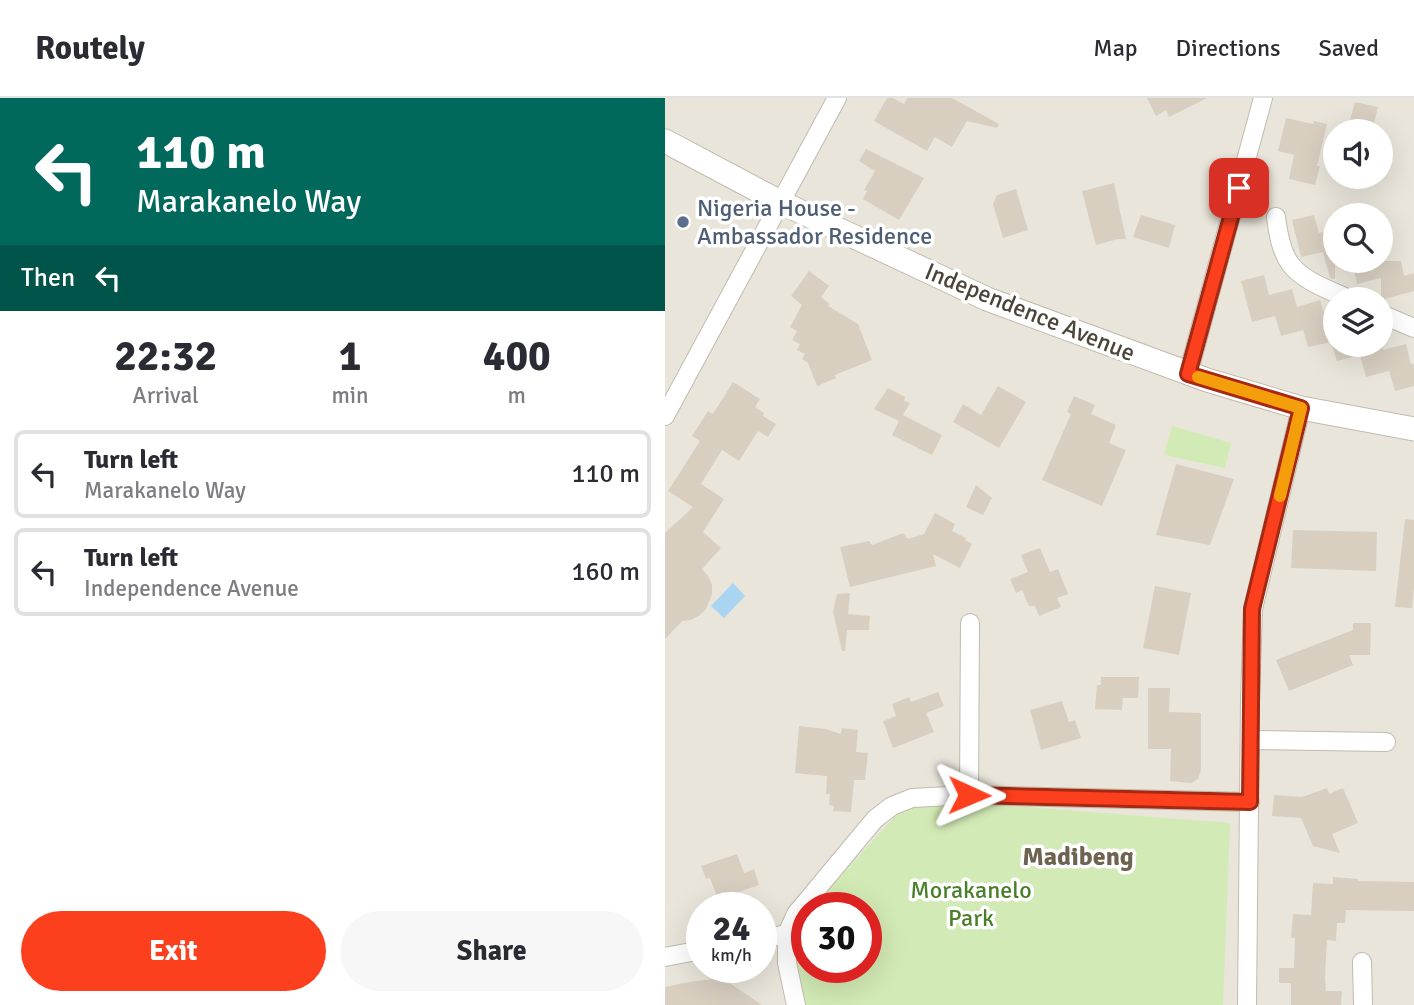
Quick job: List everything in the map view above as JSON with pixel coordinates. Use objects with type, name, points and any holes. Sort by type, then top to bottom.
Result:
[{"type":"street","points":[[665,416],[837,98]]},
{"type":"street","points":[[1188,374],[1263,98]]},
{"type":"street","name":"Independence Avenue","points":[[665,141],[780,202],[986,299],[1188,374],[1301,408],[1414,429]]},
{"type":"street","points":[[1276,217],[1280,242],[1290,264],[1308,279],[1324,287]]},
{"type":"street","points":[[1393,319],[1414,328]]},
{"type":"street","points":[[1247,1005],[1252,609],[1301,408]]},
{"type":"street","points":[[969,795],[970,623]]},
{"type":"street","points":[[1250,740],[1385,742]]},
{"type":"street","points":[[796,1005],[787,963],[787,934],[796,914],[875,819],[892,806],[912,798],[969,795],[1250,802]]},
{"type":"street","points":[[777,936],[787,934]]},
{"type":"street","points":[[665,957],[686,953]]},
{"type":"street","points":[[1362,962],[1363,1005]]},
{"type":"shaded area","points":[[665,98],[1414,98],[1414,1005],[665,1005]]},
{"type":"green space","points":[[1172,426],[1231,443],[1225,468],[1164,455]]},
{"type":"green space","name":"Morakanelo Park","points":[[912,798],[1230,823],[1223,1005],[801,1005],[797,983],[882,983],[882,892],[826,892]]},
{"type":"green space","name":"Morakanelo Park","points":[[791,930],[791,954],[787,934]]},
{"type":"water","points":[[733,583],[745,596],[724,618],[711,606]]},
{"type":"building","points":[[887,98],[904,104],[907,98],[952,98],[999,124],[997,128],[967,121],[952,147],[935,137],[927,151],[874,121]]},
{"type":"building","points":[[1147,98],[1207,98],[1169,117],[1166,110],[1156,116]]},
{"type":"building","points":[[1355,102],[1378,107],[1375,119],[1350,119]]},
{"type":"building","points":[[1286,118],[1313,124],[1314,121],[1323,123],[1323,141],[1317,166],[1320,166],[1315,185],[1289,179],[1294,155],[1278,151]]},
{"type":"building","points":[[866,149],[924,178],[899,220],[863,199],[867,191],[864,190],[875,171],[859,161]]},
{"type":"building","points":[[1114,183],[1126,239],[1096,245],[1082,191]]},
{"type":"building","points":[[1016,189],[1028,230],[1003,238],[993,204],[997,195]]},
{"type":"building","points":[[1141,215],[1175,225],[1169,248],[1133,237]]},
{"type":"building","points":[[1314,215],[1319,233],[1323,232],[1323,252],[1301,257],[1292,220]]},
{"type":"building","points":[[1393,261],[1401,261],[1404,276],[1414,273],[1414,291],[1393,297],[1393,287],[1381,287],[1381,278],[1357,284],[1355,273],[1393,273]]},
{"type":"building","points":[[809,271],[829,286],[821,297],[830,304],[828,306],[858,324],[872,360],[835,375],[836,378],[817,386],[808,363],[802,359],[805,354],[797,350],[800,344],[792,340],[797,331],[790,327],[802,305],[791,296]]},
{"type":"building","points":[[1329,273],[1335,273],[1335,279],[1330,278]]},
{"type":"building","points":[[1264,275],[1269,295],[1292,289],[1297,307],[1320,300],[1323,310],[1323,344],[1308,347],[1303,330],[1281,336],[1275,316],[1252,322],[1241,281]]},
{"type":"building","points":[[1406,344],[1411,364],[1414,364],[1414,386],[1395,391],[1389,371],[1366,377],[1361,357],[1393,357],[1393,347]]},
{"type":"building","points":[[1336,357],[1352,357],[1337,361]]},
{"type":"building","points":[[733,382],[760,399],[755,407],[776,424],[768,437],[758,431],[739,461],[722,450],[701,484],[724,499],[703,532],[721,548],[702,569],[712,585],[712,594],[706,609],[700,615],[682,621],[665,639],[665,533],[693,507],[668,491],[700,441],[692,436],[708,411],[713,414]]},
{"type":"building","points":[[998,386],[1026,402],[999,448],[953,422],[963,404],[981,415]]},
{"type":"building","points":[[888,388],[905,397],[904,401],[910,403],[903,415],[942,435],[932,455],[892,435],[899,421],[874,409]]},
{"type":"building","points":[[1074,396],[1095,405],[1091,414],[1116,425],[1109,443],[1126,450],[1102,506],[1042,480],[1071,414],[1067,412]]},
{"type":"building","points":[[1176,464],[1234,479],[1210,545],[1156,535]]},
{"type":"building","points":[[976,485],[992,498],[983,515],[966,507]]},
{"type":"building","points":[[935,513],[955,524],[952,531],[972,544],[960,568],[933,554],[936,566],[850,587],[840,547],[869,541],[872,545],[903,533],[908,539],[924,534]]},
{"type":"building","points":[[1405,519],[1414,520],[1412,608],[1395,607]]},
{"type":"building","points":[[1293,530],[1377,532],[1376,571],[1291,568]]},
{"type":"building","points":[[1040,548],[1050,572],[1058,569],[1068,594],[1057,598],[1061,607],[1039,616],[1035,606],[1029,606],[1022,590],[1016,593],[1010,579],[1028,572],[1021,555]]},
{"type":"building","points":[[1155,586],[1191,593],[1179,655],[1143,648]]},
{"type":"building","points":[[850,593],[848,614],[870,616],[869,630],[847,630],[845,651],[842,651],[833,612],[837,594]]},
{"type":"building","points":[[1353,623],[1371,623],[1370,655],[1349,655],[1353,665],[1289,691],[1276,660],[1353,630]]},
{"type":"building","points":[[1101,677],[1139,677],[1138,698],[1123,698],[1122,710],[1095,709],[1097,685],[1101,685]]},
{"type":"building","points":[[1148,688],[1170,688],[1169,712],[1201,713],[1201,770],[1198,779],[1191,783],[1170,781],[1171,749],[1148,749]]},
{"type":"building","points":[[938,692],[944,706],[926,713],[934,732],[893,748],[883,721],[896,716],[892,704],[909,697],[911,702]]},
{"type":"building","points":[[1062,701],[1069,722],[1075,720],[1081,738],[1041,750],[1030,710]]},
{"type":"building","points":[[799,726],[841,734],[842,728],[858,730],[856,752],[868,753],[865,780],[854,780],[851,812],[833,811],[834,806],[829,805],[830,794],[826,794],[827,776],[795,773]]},
{"type":"building","points":[[1327,788],[1329,794],[1343,788],[1358,823],[1332,834],[1340,853],[1313,846],[1301,818],[1272,816],[1274,795],[1302,797]]},
{"type":"building","points":[[737,854],[744,873],[754,869],[759,885],[738,892],[715,892],[701,866]]},
{"type":"building","points":[[1333,877],[1358,881],[1414,882],[1414,911],[1346,910],[1345,923],[1337,923],[1336,941],[1327,940],[1325,978],[1326,991],[1342,991],[1341,1005],[1291,1005],[1291,983],[1279,983],[1279,968],[1294,968],[1295,938],[1291,938],[1293,914],[1311,915],[1313,883],[1333,884]]},
{"type":"building","points":[[686,982],[729,983],[762,1005],[665,1005],[665,987]]},
{"type":"slow traffic","points":[[1198,377],[1301,408],[1280,496]]},
{"type":"place","name":"Nigeria House - Ambassador Residence","points":[[683,222]]},
{"type":"district","name":"Madibeng","points":[[1078,856]]},
{"type":"route","points":[[969,795],[1250,802],[1252,609],[1301,408],[1188,374],[1239,188]]}]
